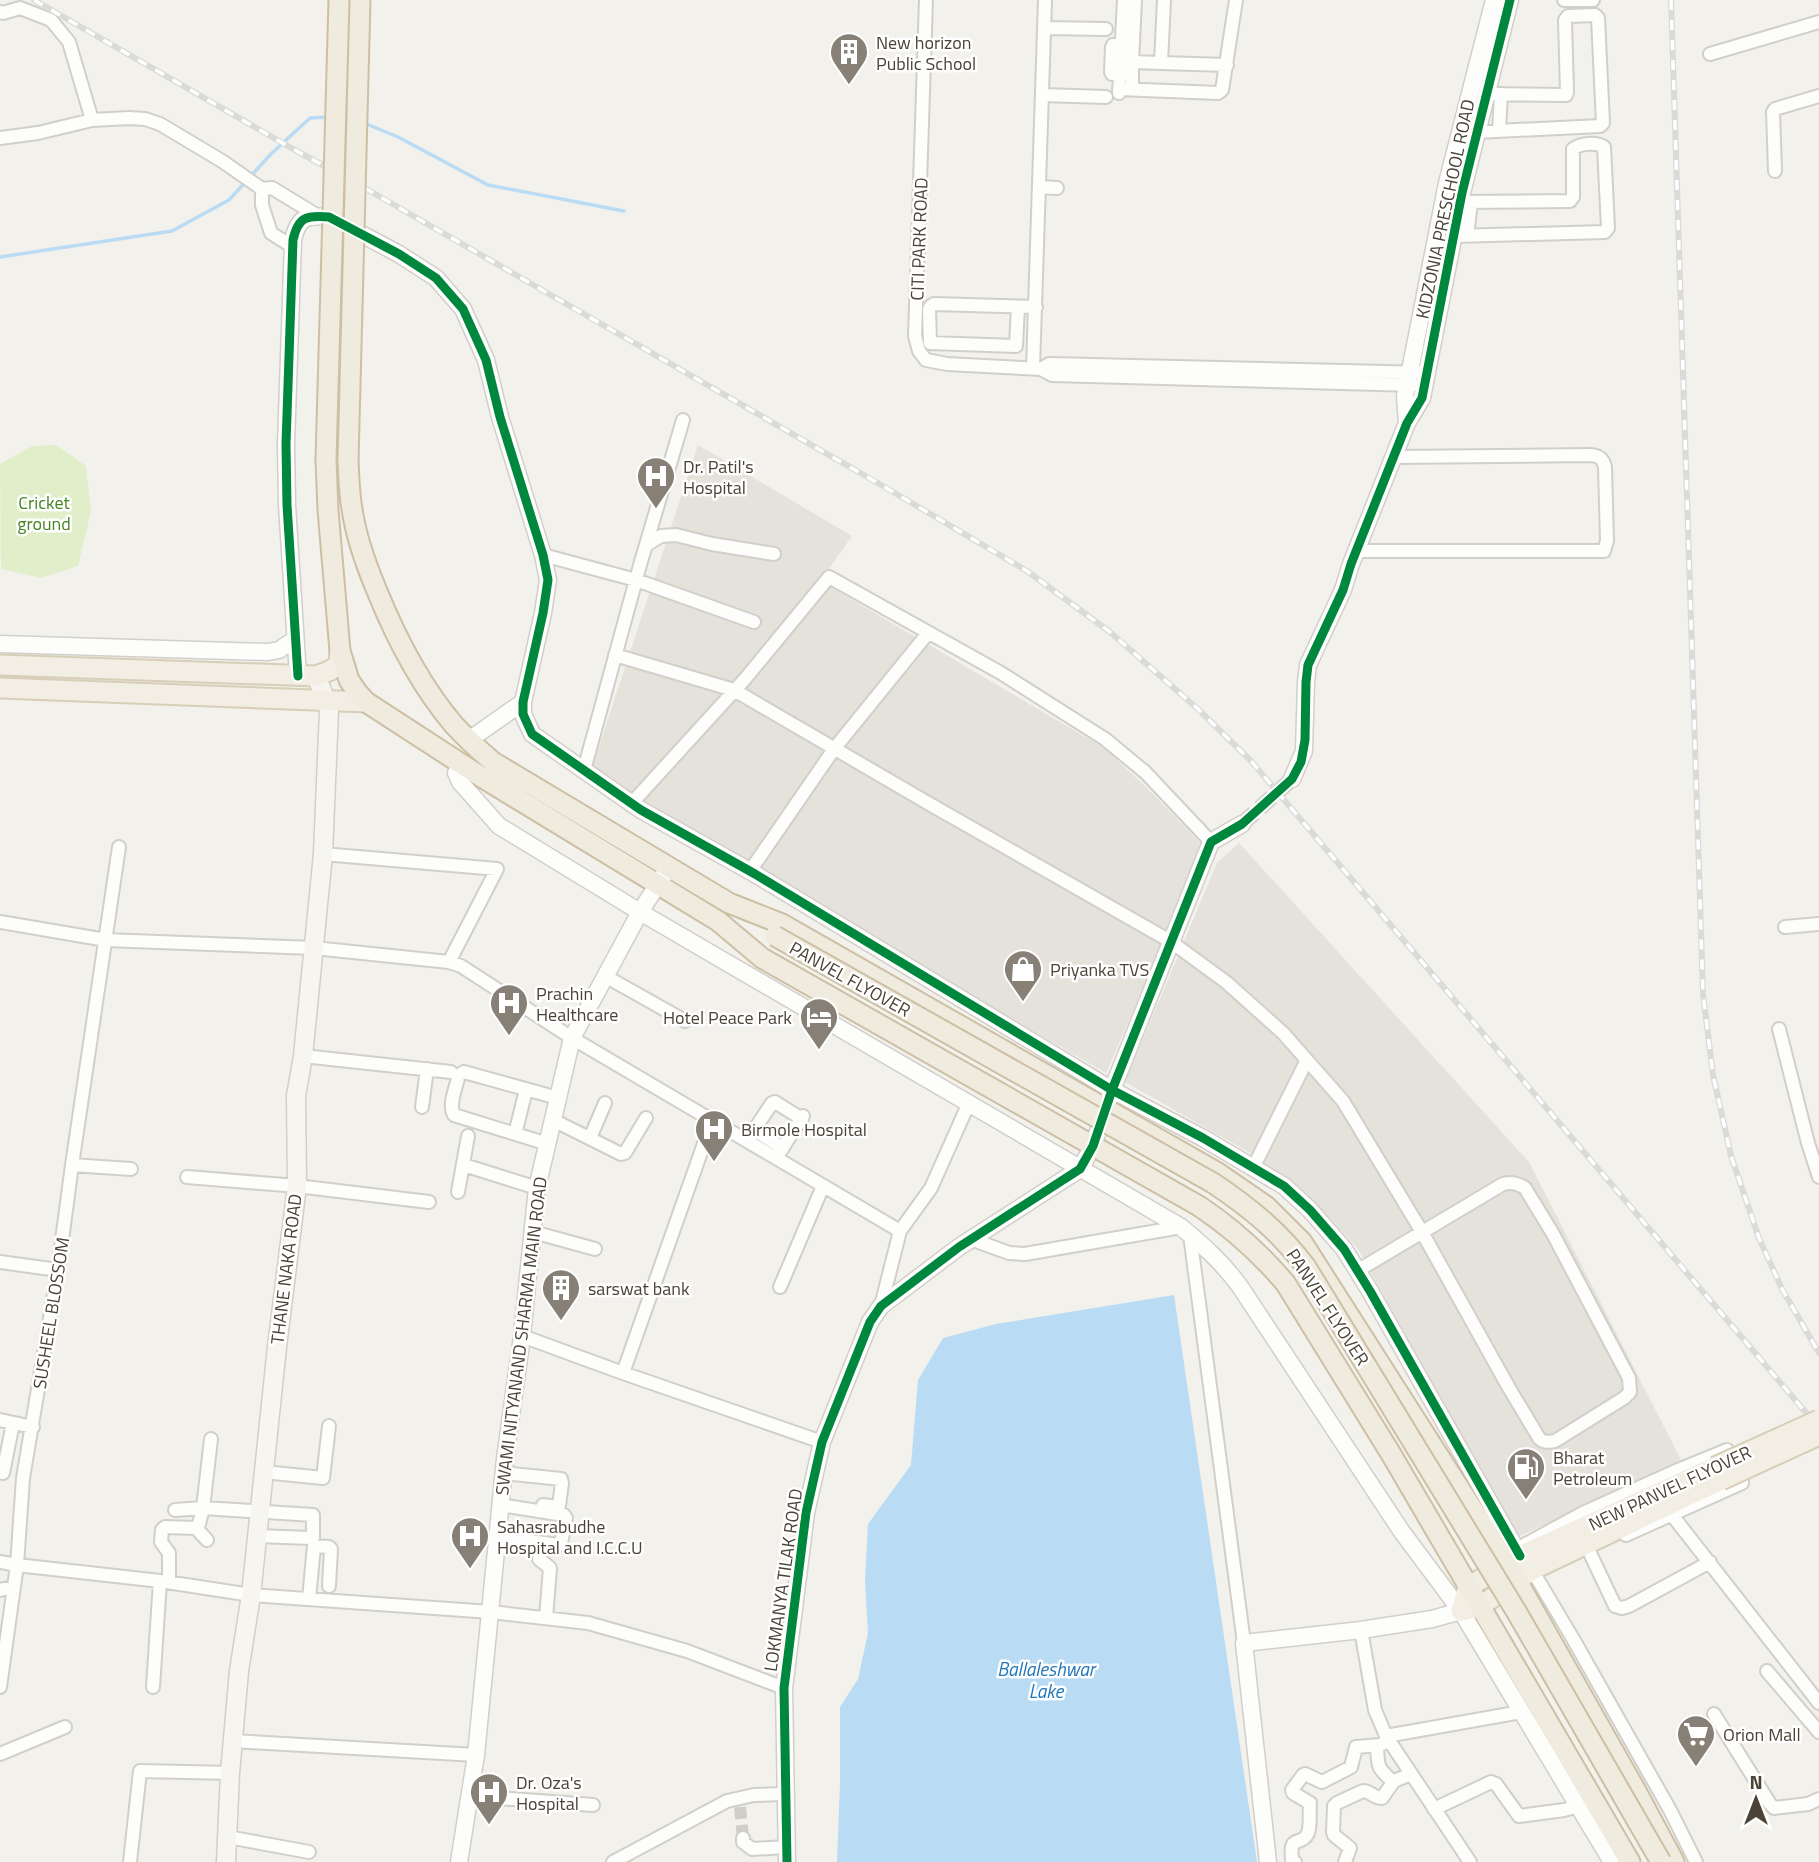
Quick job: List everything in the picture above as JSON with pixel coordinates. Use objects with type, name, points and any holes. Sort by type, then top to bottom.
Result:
[{"type":"highway","points":[[339,0],[326,460],[340,651],[349,680],[366,702],[461,764],[718,921],[762,958],[1199,1206],[1240,1235],[1286,1284],[1391,1454],[1468,1587],[1470,1609],[1601,1809],[1630,1862]]},
{"type":"highway","points":[[360,0],[348,461],[352,512],[370,575],[392,627],[436,701],[492,762],[729,903],[782,924],[1108,1099],[1266,1206],[1302,1242],[1518,1567],[1534,1613],[1674,1862]]},
{"type":"highway","name":"PANVEL FLYOVER","points":[[729,903],[772,941],[1206,1194],[1249,1224],[1275,1249],[1295,1274],[1473,1564],[1647,1862]]},
{"type":"highway","name":"PANVEL FLYOVER","points":[[718,921],[772,941],[1213,1183],[1257,1214],[1306,1267],[1484,1558],[1661,1862]]},
{"type":"main road","points":[[0,665],[307,676],[329,671],[339,665],[340,651]]},
{"type":"main road","name":"THANE NAKA ROAD","points":[[226,1862],[229,1773],[239,1671],[251,1595],[297,1186],[296,1096],[303,1056],[323,854],[328,711],[326,701],[307,676]]},
{"type":"main road","points":[[0,688],[366,702]]},
{"type":"main road","name":"NEW PANVEL FLYOVER","points":[[1518,1567],[1718,1474],[1819,1420]]},
{"type":"main road","name":"NEW PANVEL FLYOVER","points":[[1718,1474],[1819,1435]]},
{"type":"main road","points":[[1468,1587],[1518,1567]]},
{"type":"main road","points":[[1470,1609],[1518,1567]]},
{"type":"street","name":"CITI PARK ROAD","points":[[926,0],[915,336],[919,351],[926,360],[947,364],[1037,368]]},
{"type":"street","points":[[1045,0],[1036,307],[1037,368],[1052,375],[1204,373],[1418,379]]},
{"type":"street","points":[[1119,92],[1124,0]]},
{"type":"street","points":[[1119,92],[1132,62],[1135,0]]},
{"type":"street","points":[[1161,63],[1164,0]]},
{"type":"street","points":[[1042,96],[1119,92],[1219,93],[1227,65],[1236,0]]},
{"type":"street","name":"KIDZONIA PRESCHOOL ROAD","points":[[1394,457],[1407,423],[1405,396],[1418,379],[1460,236],[1477,132],[1494,94],[1486,62],[1494,0]]},
{"type":"street","name":"KIDZONIA PRESCHOOL ROAD","points":[[1418,379],[1422,302],[1447,183],[1486,62],[1510,0]]},
{"type":"street","points":[[1564,0],[1593,0]]},
{"type":"street","points":[[1,15],[20,8],[51,20],[69,43],[92,120]]},
{"type":"street","points":[[1477,132],[1499,131],[1600,126],[1603,123],[1598,18],[1595,15],[1569,16],[1565,20],[1566,95],[1494,94],[1499,131]]},
{"type":"street","points":[[1710,54],[1819,22]]},
{"type":"street","points":[[1044,28],[1106,29]]},
{"type":"street","points":[[1132,62],[1227,65]]},
{"type":"street","points":[[1775,171],[1773,112],[1819,96]]},
{"type":"street","points":[[0,138],[38,133],[92,120],[145,119],[160,124],[260,187],[272,188],[318,216]]},
{"type":"street","points":[[1460,236],[1605,232],[1608,228],[1604,147],[1600,144],[1577,145],[1573,149],[1573,197],[1570,201],[1466,202]]},
{"type":"street","points":[[260,187],[262,205],[271,233],[293,247]]},
{"type":"street","points":[[1040,187],[1057,188]]},
{"type":"street","points":[[307,676],[295,639],[286,444],[293,247],[296,226],[304,219],[318,216],[329,217],[399,254],[436,278],[463,309],[486,360],[548,580],[523,702],[523,714],[532,734],[631,804],[750,871],[1108,1099],[1203,1138],[1284,1186],[1310,1210],[1344,1249],[1518,1567],[1572,1637],[1696,1862]]},
{"type":"street","points":[[916,305],[1036,307]]},
{"type":"street","points":[[930,306],[930,343],[1013,347],[1017,344],[1018,307]]},
{"type":"street","points":[[584,770],[682,420]]},
{"type":"street","points":[[1292,779],[1304,751],[1308,665],[1346,583],[1354,558],[1394,457],[1591,455],[1603,460],[1607,541],[1604,551],[1354,558]]},
{"type":"street","points":[[646,545],[662,536],[676,535],[774,554]]},
{"type":"street","points":[[543,555],[636,580],[754,622]]},
{"type":"street","points":[[631,804],[745,679],[829,577],[1001,673],[1105,739],[1145,772],[1211,842]]},
{"type":"street","points":[[750,871],[834,749],[928,633]]},
{"type":"street","points":[[0,644],[268,652],[279,650],[295,639]]},
{"type":"street","points":[[615,655],[734,690],[1170,942],[1226,982],[1283,1033],[1343,1101],[1422,1232],[1539,1438],[1543,1441],[1555,1441],[1630,1392],[1629,1378],[1553,1234],[1525,1188],[1518,1184],[1503,1184],[1422,1232],[1357,1271]]},
{"type":"street","points":[[469,740],[523,702]]},
{"type":"street","points":[[461,764],[456,773],[460,782],[499,826],[640,912],[1185,1231],[1207,1248],[1236,1281],[1402,1532],[1470,1609],[1432,1619],[1361,1630],[1244,1643]]},
{"type":"street","points":[[1080,1169],[1093,1146],[1108,1099],[1211,842],[1242,824]]},
{"type":"street","name":"SUSHEEL BLOSSOM","points":[[0,1686],[17,1566],[23,1478],[58,1270],[119,846]]},
{"type":"street","points":[[323,854],[497,869],[449,962]]},
{"type":"street","name":"SWAMI NITYANAND SHARMA MAIN ROAD","points":[[458,1862],[476,1755],[503,1473],[522,1336],[537,1188],[572,1038],[640,912],[668,867]]},
{"type":"street","points":[[0,922],[106,940],[314,948],[449,962],[461,966],[572,1038],[712,1121],[751,1136],[780,1153],[823,1186],[900,1231]]},
{"type":"street","points":[[1784,927],[1818,928]]},
{"type":"street","points":[[605,976],[684,1021]]},
{"type":"street","points":[[1779,1029],[1819,1177]]},
{"type":"street","points":[[303,1056],[451,1072]]},
{"type":"street","points":[[1253,1168],[1307,1060]]},
{"type":"street","points":[[422,1107],[427,1069]]},
{"type":"street","points":[[548,1144],[454,1115],[451,1110],[460,1073],[558,1098]]},
{"type":"street","points":[[515,1134],[526,1090]]},
{"type":"street","points":[[751,1136],[775,1102],[802,1118],[780,1153]]},
{"type":"street","points":[[590,1138],[605,1103]]},
{"type":"street","points":[[881,1306],[900,1231],[931,1188],[968,1105]]},
{"type":"street","points":[[553,1120],[621,1154],[625,1153],[646,1118]]},
{"type":"street","points":[[623,1373],[712,1121]]},
{"type":"street","points":[[458,1192],[468,1136]]},
{"type":"street","points":[[72,1165],[131,1169]]},
{"type":"street","points":[[464,1165],[537,1188]]},
{"type":"street","name":"LOKMANYA TILAK ROAD","points":[[787,1854],[783,1688],[806,1513],[822,1442],[870,1322],[881,1306],[971,1239],[1080,1169]]},
{"type":"street","points":[[187,1177],[297,1186],[429,1202]]},
{"type":"street","points":[[780,1287],[823,1186]]},
{"type":"street","points":[[971,1239],[1009,1253],[1025,1254],[1185,1231]]},
{"type":"street","points":[[1185,1231],[1244,1643],[1268,1862]]},
{"type":"street","points":[[533,1232],[595,1249]]},
{"type":"street","points":[[0,1262],[58,1270]]},
{"type":"street","points":[[522,1336],[822,1442]]},
{"type":"street","points":[[23,1478],[1,1473],[6,1421],[33,1427]]},
{"type":"street","points":[[264,1472],[323,1478],[329,1426]]},
{"type":"street","points":[[196,1528],[203,1508],[211,1439]]},
{"type":"street","points":[[1727,1450],[1742,1475],[1742,1483],[1589,1551],[1518,1567],[1583,1513],[1678,1470],[1727,1450]]},
{"type":"street","points":[[501,1502],[557,1507],[562,1482],[561,1479],[503,1473]]},
{"type":"street","points":[[498,1540],[559,1545],[566,1518],[564,1515],[501,1502]]},
{"type":"street","points":[[175,1510],[203,1508],[313,1516],[313,1537],[257,1536]]},
{"type":"street","points":[[1672,1516],[1819,1703]]},
{"type":"street","points":[[153,1687],[169,1553],[161,1542],[162,1530],[165,1527],[196,1528],[207,1540]]},
{"type":"street","points":[[498,1540],[541,1550],[539,1559],[550,1568],[546,1618]]},
{"type":"street","points":[[309,1599],[314,1546],[331,1549],[329,1586]]},
{"type":"street","points":[[1589,1551],[1615,1606],[1622,1608],[1710,1562]]},
{"type":"street","points":[[0,1562],[164,1581],[251,1595],[491,1612],[588,1623],[687,1651],[783,1688]]},
{"type":"street","points":[[0,1590],[14,1587]]},
{"type":"street","points":[[1534,1613],[1552,1626],[1682,1862]]},
{"type":"street","points":[[1361,1630],[1374,1710],[1384,1741],[1411,1774],[1470,1862]]},
{"type":"street","points":[[1489,1640],[1521,1712],[1612,1862]]},
{"type":"street","points":[[1783,1657],[1765,1673],[1819,1732]]},
{"type":"street","points":[[1295,1862],[1292,1860],[1292,1844],[1309,1832],[1310,1803],[1292,1790],[1303,1775],[1322,1782],[1351,1767],[1356,1747],[1521,1712]]},
{"type":"street","points":[[1714,1714],[1774,1808],[1808,1804],[1819,1799]]},
{"type":"street","points":[[0,1754],[65,1727]]},
{"type":"street","points":[[232,1741],[476,1755]]},
{"type":"street","points":[[1384,1741],[1378,1766],[1393,1782]]},
{"type":"street","points":[[130,1862],[140,1772],[229,1773]]},
{"type":"street","points":[[1345,1862],[1350,1848],[1333,1832],[1337,1803],[1363,1791],[1382,1798],[1393,1782],[1411,1774]]},
{"type":"street","points":[[1434,1809],[1490,1782],[1496,1784],[1519,1816],[1580,1807]]},
{"type":"street","points":[[613,1862],[727,1801],[739,1802],[754,1795],[785,1794]]},
{"type":"street","points":[[470,1796],[593,1805]]},
{"type":"street","points":[[228,1838],[309,1852]]},
{"type":"street","points":[[743,1838],[743,1842],[752,1849],[787,1854]]},
{"type":"shaded area","points":[[698,445],[852,536],[820,581],[1106,749],[1205,848],[1106,1073],[645,807],[593,765]]},
{"type":"shaded area","points":[[1239,843],[1529,1162],[1681,1460],[1518,1537],[1358,1249],[1314,1201],[1254,1155],[1125,1082],[1217,863]]},
{"type":"green space","name":"Cricket ground","points":[[56,445],[86,466],[91,511],[78,566],[41,578],[1,569],[0,464],[32,446]]},
{"type":"water","name":"Ballaleshwar Lake","points":[[1174,1295],[1257,1862],[837,1862],[840,1707],[858,1679],[868,1633],[865,1581],[868,1524],[911,1465],[918,1380],[943,1338],[996,1324]]},
{"type":"waterway","points":[[0,257],[172,231],[229,200],[271,154],[310,118],[329,117]]},
{"type":"waterway","points":[[364,123],[398,137],[488,185],[624,211]]},
{"type":"tunnel","points":[[1242,824],[1292,779]]},
{"type":"tunnel","points":[[740,1807],[743,1838]]},
{"type":"railway","points":[[34,0],[883,486],[1027,571],[1110,632],[1198,709],[1251,761],[1819,1428]]},
{"type":"railway","points":[[1671,0],[1703,994],[1713,1075],[1731,1156],[1759,1238],[1782,1289],[1819,1353]]},
{"type":"cycle path","points":[[787,1862],[784,1688],[806,1513],[822,1442],[870,1322],[881,1306],[959,1247],[1080,1169],[1093,1146],[1112,1090],[1211,842],[1242,824],[1292,779],[1301,762],[1305,740],[1308,665],[1343,590],[1407,423],[1422,398],[1462,193],[1510,0]]},
{"type":"cycle path","points":[[298,676],[287,505],[286,444],[293,240],[304,219],[321,216],[329,217],[399,254],[436,278],[463,309],[486,360],[548,580],[523,702],[523,714],[532,734],[641,810],[755,874],[1112,1090],[1203,1138],[1284,1186],[1310,1210],[1344,1249],[1520,1556]]},
{"type":"place","name":"New horizon Public School","points":[[849,86]]},
{"type":"place","name":"Dr. Patil's Hospital","points":[[656,510]]},
{"type":"place","name":"Priyanka TVS","points":[[1023,1003]]},
{"type":"place","name":"Prachin Healthcare","points":[[509,1037]]},
{"type":"place","name":"Hotel Peace Park","points":[[819,1051]]},
{"type":"place","name":"Birmole Hospital","points":[[714,1163]]},
{"type":"place","name":"sarswat bank","points":[[561,1322]]},
{"type":"place","name":"Bharat Petroleum","points":[[1526,1501]]},
{"type":"place","name":"Sahasrabudhe Hospital and I.C.C.U","points":[[470,1570]]},
{"type":"place","name":"Orion Mall","points":[[1696,1768]]},
{"type":"place","name":"Dr. Oza's Hospital","points":[[489,1826]]}]
